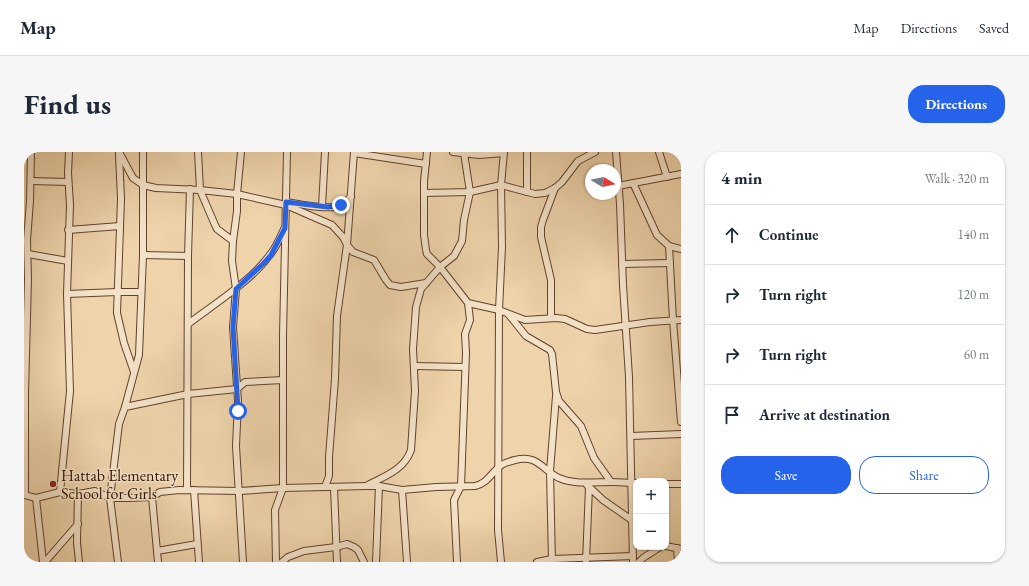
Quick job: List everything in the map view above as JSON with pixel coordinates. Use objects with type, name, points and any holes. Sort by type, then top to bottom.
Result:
[{"type":"street","points":[[31,152],[30,201],[25,237],[28,254],[24,394],[24,495],[36,498],[60,492],[78,494],[94,491],[110,498],[152,496],[160,492],[191,490],[367,486],[379,486],[402,490],[475,486],[482,485],[488,481],[499,466],[516,460],[527,459],[534,460],[559,478],[583,482],[633,483]]},
{"type":"street","points":[[60,492],[70,391],[67,294],[70,205],[68,152]]},
{"type":"street","points":[[119,152],[133,178],[144,185],[156,188],[190,189],[237,194],[286,203],[322,207],[335,207],[341,205],[351,197]]},
{"type":"street","points":[[119,152],[121,199],[117,313],[124,343],[134,372]]},
{"type":"street","points":[[118,562],[110,498],[119,424],[139,355],[143,255],[143,152]]},
{"type":"street","points":[[198,152],[200,190],[214,225],[233,241]]},
{"type":"street","points":[[241,152],[232,261],[236,289],[233,327],[237,389],[236,446],[240,490],[243,562]]},
{"type":"street","points":[[276,562],[275,510],[282,488],[287,152]]},
{"type":"street","points":[[322,207],[326,152]]},
{"type":"street","points":[[325,487],[329,476],[337,316],[347,246],[354,152],[392,155],[426,164]]},
{"type":"street","points":[[427,152],[424,193],[424,235],[427,254],[440,267],[468,303],[470,320],[465,334],[461,486],[454,500],[455,562]]},
{"type":"street","points":[[453,152],[504,153],[501,185],[502,247],[499,310],[498,530],[501,562]]},
{"type":"street","points":[[527,152],[527,192]]},
{"type":"street","points":[[424,193],[470,192],[501,185],[535,194],[545,193],[555,188],[562,182],[578,161],[595,152]]},
{"type":"street","points":[[616,152],[617,164]]},
{"type":"street","points":[[660,152],[667,177]]},
{"type":"street","points":[[367,486],[399,469],[408,457],[411,450],[415,391],[413,349],[416,307],[421,289],[440,267],[454,256],[462,241],[464,220],[470,192],[464,153]]},
{"type":"street","points":[[621,185],[681,174]]},
{"type":"street","points":[[31,181],[68,182]]},
{"type":"street","points":[[633,183],[657,235],[669,246],[681,249]]},
{"type":"street","points":[[551,318],[550,276],[541,237],[541,227],[542,220],[555,188]]},
{"type":"street","points":[[190,189],[188,256],[188,394],[191,490],[199,562]]},
{"type":"street","points":[[620,200],[634,478]]},
{"type":"street","points":[[286,203],[332,225],[343,236],[347,246],[353,252],[374,260],[390,285],[401,287],[426,283]]},
{"type":"street","points":[[68,230],[120,226]]},
{"type":"street","points":[[188,324],[236,289],[264,263],[271,255],[285,228]]},
{"type":"street","points":[[669,246],[681,422]]},
{"type":"street","points":[[28,254],[68,261]]},
{"type":"street","points":[[143,255],[188,256]]},
{"type":"street","points":[[622,264],[670,263]]},
{"type":"street","points":[[67,294],[141,292]]},
{"type":"street","points":[[468,303],[499,310],[525,320],[551,318],[565,319],[586,329],[595,330],[643,323],[681,320]]},
{"type":"street","points":[[507,313],[526,336],[550,350],[552,354],[556,392],[550,471],[552,560]]},
{"type":"street","points":[[414,366],[465,367]]},
{"type":"street","points":[[125,407],[188,394],[237,389],[245,382],[283,380]]},
{"type":"street","points":[[556,392],[562,406],[581,426],[594,458],[611,482]]},
{"type":"street","points":[[631,436],[681,434]]},
{"type":"street","points":[[583,482],[603,500],[633,521]]},
{"type":"street","points":[[669,484],[681,484]]},
{"type":"street","points":[[376,562],[379,486]]},
{"type":"street","points":[[334,487],[337,562]]},
{"type":"street","points":[[586,560],[589,487]]},
{"type":"street","points":[[402,490],[407,562]]},
{"type":"street","points":[[78,494],[77,543],[80,562]]},
{"type":"street","points":[[152,496],[158,562]]},
{"type":"street","points":[[36,498],[44,562]]},
{"type":"street","points":[[44,562],[78,524]]},
{"type":"street","points":[[157,551],[197,544]]},
{"type":"street","points":[[282,562],[288,557],[304,551],[347,544],[358,550],[364,562]]},
{"type":"street","points":[[669,547],[679,549],[678,562]]},
{"type":"street","points":[[639,562],[655,550]]},
{"type":"street","points":[[536,562],[552,560],[633,559]]},
{"type":"place","name":"Hattab Elementary School for Girls","points":[[53,484]]},
{"type":"route","points":[[238,411],[233,327],[236,289],[271,255],[285,228],[286,202],[322,207],[335,207],[341,205]]}]
